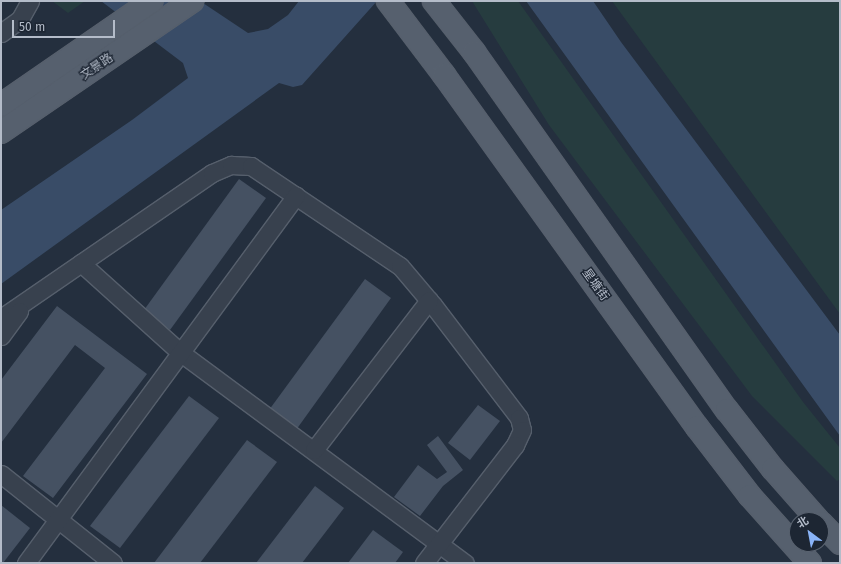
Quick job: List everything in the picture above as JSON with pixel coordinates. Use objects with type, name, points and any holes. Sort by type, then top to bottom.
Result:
[{"type":"main road","name":"文景路","points":[[1,105],[152,1]]},
{"type":"main road","name":"文景路","points":[[1,132],[192,1]]},
{"type":"main road","name":"星塘街","points":[[388,1],[444,75],[696,427],[750,496],[810,563]]},
{"type":"main road","points":[[434,1],[474,52],[727,410],[772,469],[811,512]]},
{"type":"main road","points":[[829,531],[840,543]]},
{"type":"lane","points":[[1,32],[20,19],[30,1]]},
{"type":"lane","points":[[1,318],[212,173],[231,165],[251,166],[400,266],[429,300],[518,418],[522,430],[515,445],[424,563]]},
{"type":"lane","points":[[26,563],[296,196]]},
{"type":"lane","points":[[81,263],[181,353],[440,542],[465,563]]},
{"type":"lane","points":[[314,450],[429,300]]},
{"type":"lane","points":[[1,336],[26,301]]},
{"type":"lane","points":[[1,474],[113,563]]},
{"type":"green space","points":[[52,1],[85,1],[68,13]]},
{"type":"green space","points":[[472,1],[518,1],[803,402],[840,448],[840,479],[837,481],[752,396],[549,125]]},
{"type":"green space","points":[[612,1],[840,1],[840,314]]},
{"type":"water","points":[[101,1],[200,1],[248,33],[268,29],[288,15],[299,1],[377,1],[302,85],[293,87],[279,83],[1,284],[1,210],[132,120],[188,78],[183,63]]},
{"type":"water","points":[[526,1],[593,1],[621,42],[840,335],[840,436]]},
{"type":"building","points":[[239,179],[266,198],[170,330],[144,310]]},
{"type":"building","points":[[365,279],[391,298],[296,430],[269,410]]},
{"type":"building","points":[[57,306],[147,374],[53,498],[23,476],[105,368],[75,345],[1,443],[1,380]]},
{"type":"building","points":[[189,396],[219,418],[120,548],[90,526]]},
{"type":"building","points":[[478,405],[500,421],[470,460],[448,443]]},
{"type":"building","points":[[438,436],[463,470],[443,486],[420,516],[394,497],[418,465],[437,479],[447,472],[427,445]]},
{"type":"building","points":[[247,440],[277,462],[200,563],[154,563]]},
{"type":"building","points":[[315,486],[344,508],[302,563],[256,563]]},
{"type":"building","points":[[1,505],[30,528],[3,563],[1,563]]},
{"type":"building","points":[[373,530],[403,552],[395,563],[348,563]]}]
